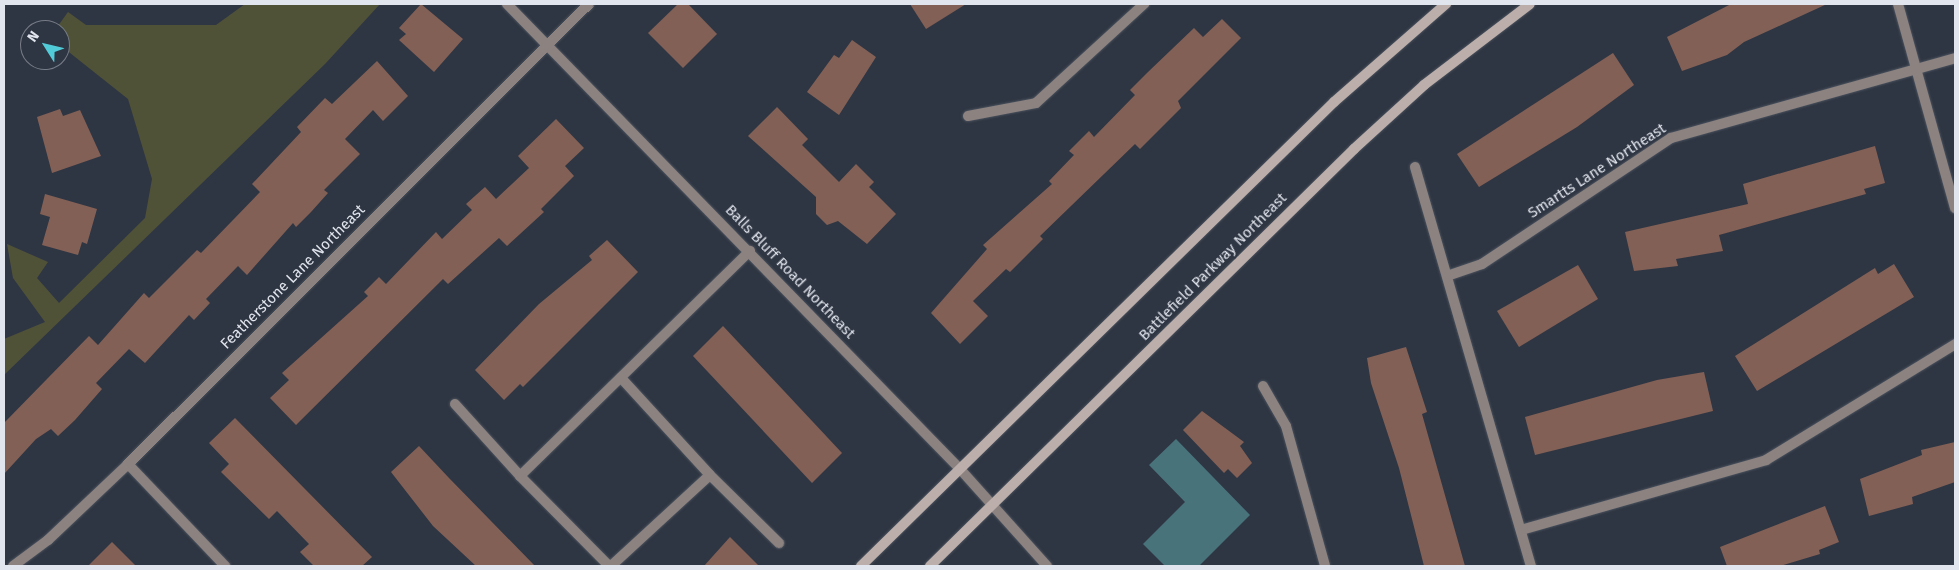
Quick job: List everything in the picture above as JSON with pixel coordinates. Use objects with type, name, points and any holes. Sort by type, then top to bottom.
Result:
[{"type":"main road","points":[[861,566],[1341,95],[1446,4]]},
{"type":"main road","name":"Battlefield Parkway Northeast","points":[[930,566],[1354,149],[1430,79],[1530,4]]},
{"type":"street","name":"Balls Bluff Road Northeast","points":[[507,4],[750,251],[960,469],[1047,566]]},
{"type":"street","name":"Featherstone Lane Northeast","points":[[13,566],[48,540],[128,464],[589,4]]},
{"type":"street","points":[[968,116],[1036,103],[1144,4]]},
{"type":"street","points":[[1898,4],[1955,208]]},
{"type":"street","name":"Smartts Lane Northeast","points":[[1447,276],[1482,264],[1671,138],[1955,58]]},
{"type":"street","points":[[1416,167],[1531,566]]},
{"type":"street","points":[[520,476],[750,251]]},
{"type":"street","points":[[1521,530],[1766,460],[1955,344]]},
{"type":"street","points":[[621,378],[710,474],[779,543]]},
{"type":"street","points":[[1263,386],[1286,426],[1325,566]]},
{"type":"street","points":[[455,404],[520,476],[610,566],[710,474]]},
{"type":"street","points":[[128,464],[225,566]]},
{"type":"shaded area","points":[[245,4],[380,4],[325,64],[4,375],[4,339],[45,322],[13,278],[7,244],[48,262],[37,278],[59,303],[145,218],[152,179],[128,99],[70,53],[70,20],[62,20],[68,12],[86,25],[216,25]]},
{"type":"shaded area","points":[[1176,439],[1250,515],[1199,566],[1165,566],[1143,544],[1185,502],[1149,465]]},
{"type":"building","points":[[421,4],[463,39],[434,72],[399,40],[406,34],[399,28]]},
{"type":"building","points":[[678,4],[688,4],[717,34],[683,68],[648,33]]},
{"type":"building","points":[[910,4],[966,4],[926,29]]},
{"type":"building","points":[[1731,4],[1827,4],[1744,42],[1727,55],[1682,71],[1667,37]]},
{"type":"building","points":[[1222,19],[1241,38],[1178,101],[1181,108],[1140,149],[1135,144],[1040,236],[1043,239],[1010,272],[1006,269],[973,301],[988,316],[960,344],[931,313],[987,249],[983,245],[1052,184],[1049,181],[1074,155],[1069,151],[1089,131],[1094,137],[1135,95],[1130,90],[1194,28],[1203,37]]},
{"type":"building","points":[[852,40],[876,57],[839,115],[807,92],[834,55],[839,58]]},
{"type":"building","points":[[1613,53],[1634,85],[1577,127],[1479,187],[1457,154]]},
{"type":"building","points":[[377,61],[408,96],[383,121],[373,110],[345,139],[360,154],[324,190],[328,193],[311,212],[296,227],[293,223],[247,275],[238,266],[206,299],[210,303],[194,320],[189,315],[145,363],[129,349],[96,383],[102,389],[75,420],[58,436],[51,429],[36,439],[4,474],[4,423],[89,336],[98,345],[144,293],[149,298],[197,250],[201,253],[260,192],[252,184],[301,132],[297,127],[325,98],[332,104]]},
{"type":"building","points":[[777,107],[808,139],[802,145],[839,182],[856,164],[874,182],[869,187],[896,214],[867,244],[838,221],[827,225],[816,214],[816,197],[748,136]]},
{"type":"building","points":[[60,109],[63,116],[80,110],[101,156],[52,173],[37,117]]},
{"type":"building","points":[[556,119],[584,148],[565,166],[574,176],[541,209],[544,212],[507,246],[499,238],[448,284],[443,279],[296,425],[270,398],[289,380],[282,373],[368,296],[364,292],[379,277],[386,284],[436,232],[442,239],[472,210],[466,204],[485,187],[496,199],[529,168],[518,156]]},
{"type":"building","points":[[1875,146],[1885,183],[1864,189],[1866,194],[1719,235],[1723,251],[1676,259],[1678,266],[1634,271],[1625,232],[1748,204],[1743,184]]},
{"type":"building","points":[[45,194],[97,209],[87,244],[82,242],[78,255],[42,245],[50,217],[40,214]]},
{"type":"building","points":[[607,240],[638,272],[523,387],[520,384],[504,400],[475,370],[539,304],[592,260],[589,256]]},
{"type":"building","points":[[1894,264],[1914,297],[1757,391],[1735,356],[1875,268],[1878,274]]},
{"type":"building","points":[[1578,265],[1598,299],[1519,347],[1497,311]]},
{"type":"building","points":[[723,326],[842,453],[812,483],[693,356]]},
{"type":"building","points":[[1406,347],[1427,412],[1422,414],[1465,566],[1424,566],[1399,468],[1371,383],[1367,358]]},
{"type":"building","points":[[1704,372],[1713,411],[1535,455],[1525,417],[1657,380]]},
{"type":"building","points":[[1202,411],[1244,442],[1240,446],[1252,463],[1237,478],[1228,469],[1224,473],[1183,430]]},
{"type":"building","points":[[235,418],[372,557],[362,566],[314,566],[300,552],[309,544],[277,511],[269,519],[221,472],[229,464],[209,443]]},
{"type":"building","points":[[1955,442],[1955,482],[1912,497],[1913,504],[1869,516],[1860,479],[1922,455],[1921,450]]},
{"type":"building","points":[[419,446],[535,566],[476,566],[433,526],[391,472]]},
{"type":"building","points":[[1825,506],[1839,542],[1819,550],[1820,554],[1780,566],[1727,566],[1720,547]]},
{"type":"building","points":[[730,537],[759,566],[704,566]]},
{"type":"building","points":[[112,542],[136,566],[88,566]]}]
